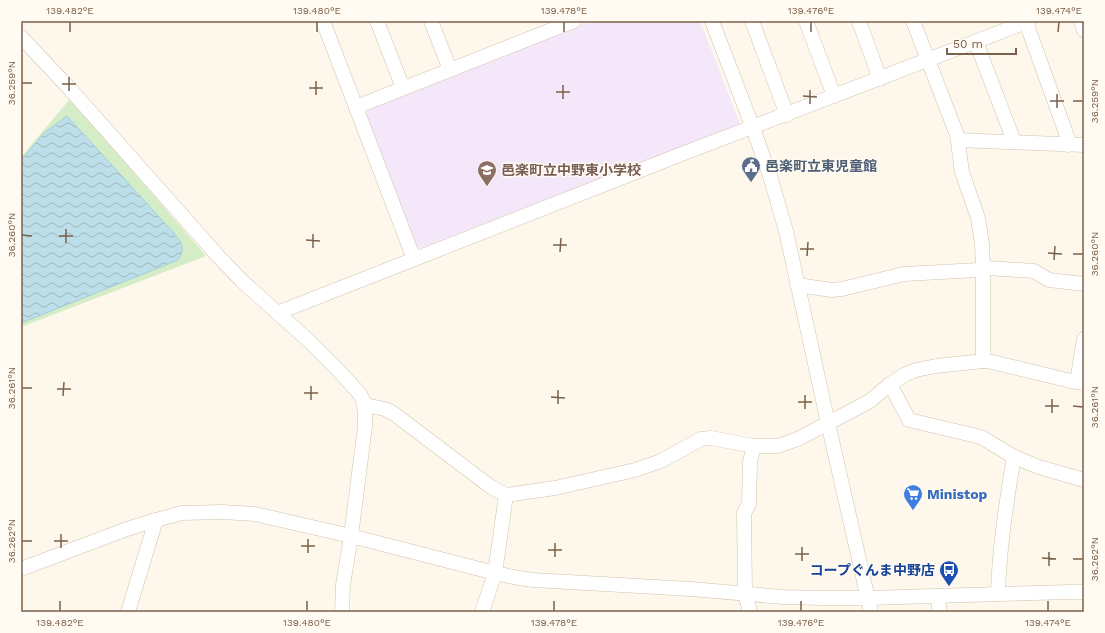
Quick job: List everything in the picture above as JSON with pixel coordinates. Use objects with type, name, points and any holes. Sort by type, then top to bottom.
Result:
[{"type":"street","points":[[323,21],[414,259]]},
{"type":"street","points":[[377,21],[403,88]]},
{"type":"street","points":[[431,21],[450,70]]},
{"type":"street","points":[[356,107],[574,21]]},
{"type":"street","points":[[712,21],[753,128],[775,192],[786,231],[871,612]]},
{"type":"street","points":[[752,21],[787,114]]},
{"type":"street","points":[[806,21],[834,96]]},
{"type":"street","points":[[859,21],[880,79]]},
{"type":"street","points":[[913,21],[957,135],[960,165],[978,218],[982,244],[983,269],[983,361]]},
{"type":"street","points":[[1081,21],[1084,30]]},
{"type":"street","points":[[277,312],[687,152],[1027,22],[1068,139],[1068,145]]},
{"type":"street","points":[[21,38],[70,89],[218,256],[242,281],[309,341],[339,371],[359,393],[363,400],[365,426],[351,536],[343,585],[342,612]]},
{"type":"street","points":[[976,42],[1012,136],[1012,142]]},
{"type":"street","points":[[958,140],[1084,145]]},
{"type":"street","points":[[797,285],[832,290],[904,274],[988,268],[1034,271],[1048,280],[1084,284]]},
{"type":"street","points":[[364,406],[386,409],[393,413],[490,487],[506,495],[555,488],[635,470],[661,461],[701,439],[711,438],[754,446],[778,446],[798,439],[870,401],[890,384],[906,374],[916,370],[936,366],[983,361],[1080,382],[1084,339]]},
{"type":"street","points":[[890,384],[909,420],[981,437],[1014,457],[1039,467],[1084,480]]},
{"type":"street","points":[[750,612],[745,593],[744,513],[749,504],[750,462],[754,446]]},
{"type":"street","points":[[998,594],[999,562],[1004,513],[1014,457]]},
{"type":"street","points":[[482,612],[495,573],[506,495]]},
{"type":"street","points":[[21,569],[156,520],[182,513],[222,512],[255,514],[351,536],[495,573],[532,580],[691,589],[783,597],[868,598],[1084,592]]},
{"type":"street","points":[[128,612],[156,520]]},
{"type":"street","points":[[938,596],[940,612]]},
{"type":"shaded area","name":"邑楽町立中野東小学校","points":[[591,21],[700,21],[739,121],[739,126],[421,248],[416,247],[366,116],[369,109]]},
{"type":"green space","points":[[69,100],[85,116],[206,256],[21,327],[21,157]]},
{"type":"water","points":[[67,116],[178,238],[182,251],[178,260],[21,323],[21,160],[44,133]]},
{"type":"place","name":"邑楽町立東児童館","points":[[751,183]]},
{"type":"place","name":"邑楽町立中野東小学校","points":[[487,187]]},
{"type":"place","name":"Ministop","points":[[913,511]]},
{"type":"place","name":"コープぐんま中野店","points":[[949,587]]}]
